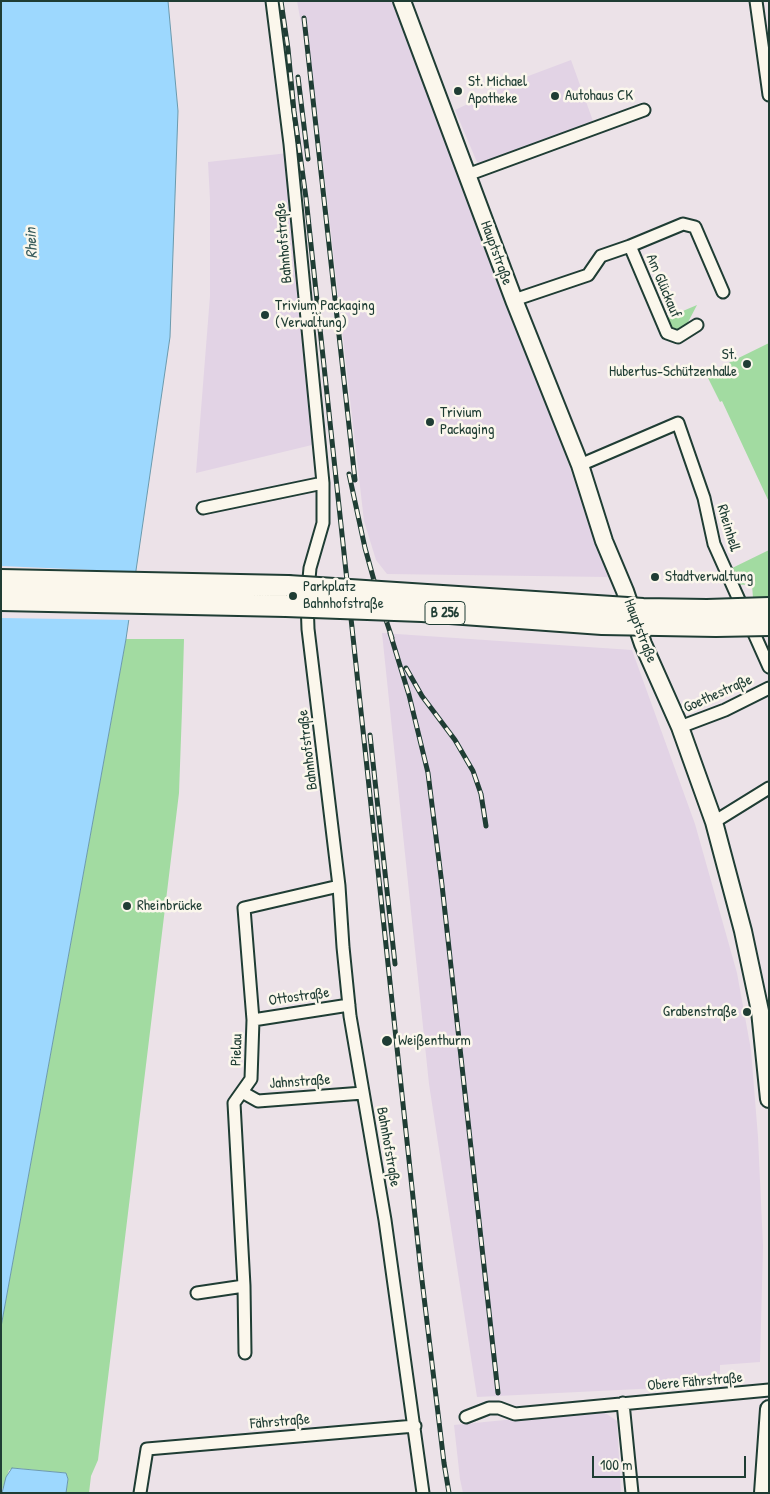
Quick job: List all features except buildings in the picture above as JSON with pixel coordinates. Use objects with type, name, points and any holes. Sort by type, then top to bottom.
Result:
[{"type":"highway","name":"B 256","points":[[1,580],[288,586],[643,609],[707,610],[769,608]]},
{"type":"highway","name":"B 256","points":[[1,600],[353,608],[626,624],[769,625]]},
{"type":"main road","name":"Hauptstraße","points":[[402,1],[514,300],[580,465],[604,541],[625,591],[643,644],[680,727],[714,822],[765,1010],[769,1099]]},
{"type":"main road","points":[[762,1491],[769,1409]]},
{"type":"street","name":"Bahnhofstraße","points":[[272,1],[290,144],[323,483],[323,523],[310,568],[306,604],[339,886],[349,1005],[385,1220],[423,1493]]},
{"type":"street","points":[[756,1],[768,91]]},
{"type":"street","points":[[467,175],[644,110]]},
{"type":"street","name":"Am Glückauf","points":[[514,300],[588,275],[601,256],[683,224],[695,227],[722,292]]},
{"type":"street","name":"Am Glückauf","points":[[630,246],[667,334],[678,337],[697,325]]},
{"type":"street","name":"Rheinhell","points":[[580,465],[678,423],[704,498],[714,544],[769,667]]},
{"type":"street","points":[[203,508],[323,483]]},
{"type":"street","name":"Goethestraße","points":[[680,727],[725,710],[769,688]]},
{"type":"street","points":[[714,822],[769,788]]},
{"type":"street","name":"Pielau","points":[[245,1353],[244,1286],[234,1103],[251,1079],[253,1020],[244,908],[339,886]]},
{"type":"street","name":"Ottostraße","points":[[253,1020],[349,1005]]},
{"type":"street","name":"Jahnstraße","points":[[242,1092],[258,1101],[363,1093]]},
{"type":"street","points":[[197,1293],[244,1286]]},
{"type":"street","name":"Obere Fährstraße","points":[[466,1417],[489,1408],[499,1408],[516,1414],[769,1390]]},
{"type":"street","points":[[623,1403],[632,1493]]},
{"type":"street","name":"Fährstraße","points":[[140,1493],[147,1448],[415,1426]]},
{"type":"shaded area","name":"Trivium Packaging","points":[[297,1],[393,1],[565,454],[608,577],[387,574],[376,560],[364,521],[317,111]]},
{"type":"shaded area","points":[[571,60],[593,121],[479,167],[455,110],[523,78]]},
{"type":"shaded area","name":"Trivium Packaging (Verwaltung)","points":[[288,153],[316,444],[196,473],[210,296],[208,162]]},
{"type":"shaded area","points":[[382,633],[632,650],[695,824],[737,973],[751,1050],[758,1137],[763,1246],[760,1362],[720,1365],[720,1385],[477,1397],[429,1084]]},
{"type":"shaded area","points":[[604,1412],[617,1421],[621,1493],[463,1493],[454,1425]]},
{"type":"green space","points":[[697,305],[685,328],[670,331],[664,319]]},
{"type":"green space","points":[[769,343],[769,502],[722,401],[720,402],[706,374]]},
{"type":"green space","points":[[769,550],[769,598],[753,598],[752,585],[725,584],[722,573]]},
{"type":"green space","points":[[126,639],[184,639],[182,710],[179,793],[98,1460],[91,1476],[89,1493],[66,1493],[68,1479],[66,1473],[15,1468],[9,1470],[1,1493],[1,1327]]},
{"type":"water","name":"Rhein","points":[[1,1],[168,1],[178,111],[170,337],[126,639],[1,1327]]},
{"type":"water","points":[[12,1468],[66,1473],[68,1479],[66,1493],[2,1493],[6,1477]]},
{"type":"pier","points":[[1,566],[138,572],[131,620],[1,618]]},
{"type":"railway","points":[[281,1],[306,198],[421,1272],[449,1493]]},
{"type":"railway","points":[[304,18],[355,480]]},
{"type":"railway","points":[[298,77],[308,159]]},
{"type":"railway","points":[[349,474],[365,548],[392,638]]},
{"type":"railway","points":[[390,633],[409,695],[428,773],[498,1393]]},
{"type":"railway","points":[[406,668],[422,696],[455,740],[473,771],[481,794],[486,826]]},
{"type":"railway","points":[[370,735],[395,964]]},
{"type":"place","name":"St. Michael Apotheke","points":[[458,91]]},
{"type":"place","name":"Autohaus CK","points":[[555,96]]},
{"type":"place","name":"Trivium Packaging (Verwaltung)","points":[[265,315]]},
{"type":"place","name":"St. Hubertus-Schützenhalle","points":[[747,364]]},
{"type":"place","name":"Trivium Packaging","points":[[430,422]]},
{"type":"place","name":"Stadtverwaltung","points":[[655,577]]},
{"type":"place","name":"Parkplatz Bahnhofstraße","points":[[293,596]]},
{"type":"place","name":"Rheinbrücke","points":[[127,906]]},
{"type":"place","name":"Grabenstraße","points":[[747,1012]]},
{"type":"place","name":"Weißenthurm","points":[[387,1041]]}]
